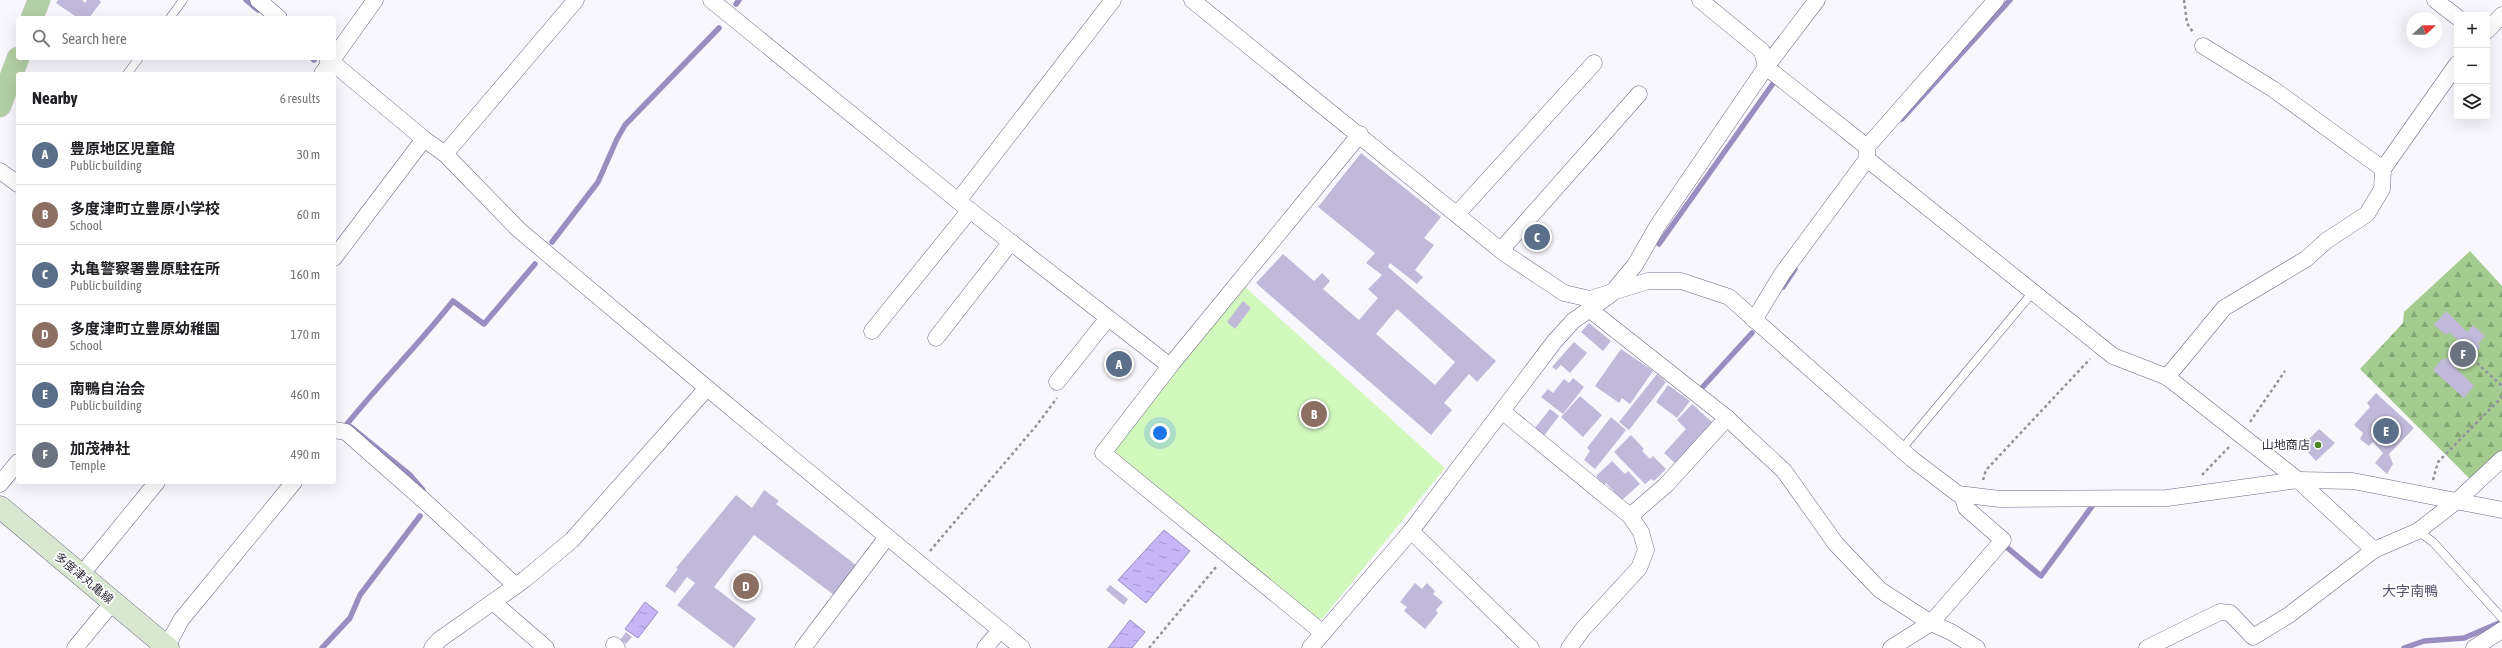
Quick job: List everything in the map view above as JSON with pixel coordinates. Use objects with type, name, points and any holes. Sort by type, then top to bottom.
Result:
[{"type":"main road","points":[[33,16],[39,0]]},
{"type":"main road","points":[[0,106],[17,60]]},
{"type":"main road","name":"多度津丸亀線","points":[[0,507],[167,648]]},
{"type":"street","points":[[258,0],[277,16]]},
{"type":"street","points":[[336,52],[375,0]]},
{"type":"street","points":[[445,154],[576,0]]},
{"type":"street","points":[[711,0],[964,206],[1170,366]]},
{"type":"street","points":[[872,331],[1113,0]]},
{"type":"street","points":[[1192,0],[1360,134],[1501,250],[1564,293],[1590,299],[1648,281],[1681,281],[1729,297],[1901,450],[1958,494],[2000,500],[2167,498],[2298,480],[2353,481],[2458,500],[2502,510]]},
{"type":"street","points":[[1700,0],[1762,51],[1766,67],[2033,292],[2113,356],[2166,377],[2298,480],[2374,550]]},
{"type":"street","points":[[1310,648],[1411,531],[1503,412],[1554,342],[1573,321],[1610,294],[1635,265],[1658,225],[1766,67],[1817,0]]},
{"type":"street","points":[[1754,320],[1782,274],[1867,153],[1996,0]]},
{"type":"street","points":[[2435,0],[2454,15]]},
{"type":"street","points":[[2203,46],[2273,89],[2383,169]]},
{"type":"street","points":[[1457,214],[1594,63]]},
{"type":"street","points":[[327,64],[424,140],[445,154],[519,230],[707,388],[1022,648]]},
{"type":"street","points":[[2166,377],[2224,308],[2306,259],[2326,241],[2367,214],[2382,190],[2383,169],[2454,68]]},
{"type":"street","points":[[1501,250],[1639,94]]},
{"type":"street","points":[[1323,633],[1103,453],[1170,366],[1360,134]]},
{"type":"street","points":[[336,255],[424,140]]},
{"type":"street","points":[[0,171],[16,183]]},
{"type":"street","points":[[936,338],[1011,242]]},
{"type":"street","points":[[1589,309],[1726,418],[1784,471],[1836,544],[1880,590],[1931,623],[1951,632],[1977,648]]},
{"type":"street","points":[[1057,382],[1108,318]]},
{"type":"street","points":[[432,648],[439,640],[516,586],[572,540],[707,388]]},
{"type":"street","points":[[1503,412],[1630,516],[1641,532],[1646,550],[1639,568],[1583,629],[1569,648]]},
{"type":"street","points":[[1630,516],[1666,485],[1726,418]]},
{"type":"street","points":[[336,431],[346,432],[430,506],[516,586]]},
{"type":"street","points":[[2147,648],[2220,612],[2230,613],[2253,638],[2289,615],[2374,550],[2418,531],[2458,500],[2502,459]]},
{"type":"street","points":[[0,484],[16,464]]},
{"type":"street","points":[[81,576],[155,484]]},
{"type":"street","points":[[167,648],[181,620],[292,484]]},
{"type":"street","points":[[1890,648],[1931,623],[2003,540],[1966,508],[1967,496]]},
{"type":"street","points":[[1411,531],[1531,648]]},
{"type":"street","points":[[803,648],[887,537]]},
{"type":"street","points":[[75,648],[114,602]]},
{"type":"street","points":[[493,602],[546,648]]},
{"type":"street","points":[[985,648],[1000,630]]},
{"type":"street","points":[[2477,647],[2502,630]]},
{"type":"lane","points":[[171,16],[183,0]]},
{"type":"lane","points":[[128,72],[138,60]]},
{"type":"lane","points":[[1901,450],[2033,292]]},
{"type":"lane","points":[[2418,531],[2433,542],[2502,618]]},
{"type":"path","points":[[2184,0],[2187,23],[2203,46]]},
{"type":"path","points":[[1967,496],[1981,486],[1986,470],[2101,347]]},
{"type":"path","points":[[2468,355],[2502,386]]},
{"type":"path","points":[[920,563],[1036,426],[1063,390],[1057,382]]},
{"type":"path","points":[[2428,495],[2438,462],[2502,397]]},
{"type":"path","points":[[1149,648],[1226,554]]},
{"type":"green space","points":[[2470,251],[2502,286],[2502,451],[2472,481],[2360,369],[2403,323],[2404,312]]},
{"type":"green space","points":[[1244,286],[1445,468],[1323,618],[1317,620],[1116,456],[1114,451]]},
{"type":"water","points":[[1164,530],[1190,551],[1146,603],[1118,580]]},
{"type":"water","points":[[645,602],[658,612],[638,638],[625,629]]},
{"type":"water","points":[[1130,620],[1145,632],[1132,648],[1108,648]]},
{"type":"building","points":[[58,0],[82,0],[85,3],[87,0],[99,0],[101,2],[90,16],[75,16],[56,3]]},
{"type":"building","points":[[1361,153],[1441,217],[1424,238],[1434,245],[1415,270],[1423,277],[1417,284],[1390,263],[1388,267],[1496,361],[1477,382],[1469,374],[1444,403],[1452,410],[1431,435],[1256,283],[1283,254],[1314,281],[1322,273],[1330,281],[1323,289],[1359,320],[1378,298],[1368,289],[1382,275],[1366,263],[1375,253],[1318,207]],"holes":[[[1397,309],[1455,362],[1435,385],[1376,334]]]},
{"type":"building","points":[[1243,301],[1251,308],[1235,329],[1227,322]]},
{"type":"building","points":[[2446,311],[2467,332],[2473,325],[2485,336],[2478,344],[2481,346],[2474,354],[2471,351],[2465,358],[2462,356],[2454,366],[2474,386],[2464,398],[2433,370],[2443,358],[2445,360],[2448,357],[2451,360],[2457,354],[2452,349],[2459,341],[2449,332],[2446,335],[2434,325]]},
{"type":"building","points":[[1589,323],[1611,341],[1603,351],[1581,332]]},
{"type":"building","points":[[1574,342],[1587,353],[1570,373],[1561,365],[1556,370],[1552,367]]},
{"type":"building","points":[[1621,349],[1653,371],[1630,404],[1622,398],[1619,403],[1595,386]]},
{"type":"building","points":[[1657,374],[1666,382],[1629,430],[1619,422]]},
{"type":"building","points":[[1573,378],[1584,387],[1563,414],[1541,397],[1548,389],[1553,393],[1564,379],[1569,383]]},
{"type":"building","points":[[1668,385],[1690,401],[1677,418],[1656,402]]},
{"type":"building","points":[[2376,393],[2414,428],[2389,454],[2393,464],[2387,474],[2375,463],[2383,453],[2373,442],[2369,446],[2360,439],[2363,433],[2354,425],[2370,407],[2367,403]]},
{"type":"building","points":[[1580,396],[1602,415],[1583,437],[1561,417]]},
{"type":"building","points":[[1692,404],[1712,422],[1675,463],[1664,453],[1686,429],[1677,420]]},
{"type":"building","points":[[1550,409],[1559,416],[1543,437],[1534,429]]},
{"type":"building","points":[[1611,417],[1626,430],[1595,469],[1584,460],[1590,451],[1587,448]]},
{"type":"building","name":"山地商店","points":[[2319,429],[2335,443],[2316,461],[2302,446]]},
{"type":"building","points":[[1631,435],[1644,449],[1642,451],[1650,459],[1653,456],[1666,469],[1654,481],[1651,479],[1645,484],[1614,452]]},
{"type":"building","points":[[1612,461],[1625,474],[1628,471],[1640,484],[1622,500],[1606,483],[1604,485],[1596,476]]},
{"type":"building","points":[[764,490],[779,501],[776,504],[856,565],[834,595],[754,535],[714,587],[756,619],[734,648],[677,605],[695,583],[687,577],[675,593],[665,586],[678,569],[676,568],[736,495],[752,508]]},
{"type":"building","points":[[1415,583],[1422,589],[1427,583],[1435,591],[1433,594],[1443,602],[1436,610],[1438,613],[1425,629],[1404,611],[1407,607],[1400,602]]},
{"type":"building","points":[[1110,585],[1128,599],[1124,605],[1106,590]]},
{"type":"building","points":[[626,632],[632,637],[626,644],[620,640]]},
{"type":"waterway","points":[[246,0],[258,10]]},
{"type":"waterway","points":[[736,4],[739,0]]},
{"type":"waterway","points":[[1902,119],[2010,0]]},
{"type":"waterway","points":[[552,242],[598,182],[617,139],[625,125],[719,28]]},
{"type":"waterway","points":[[1659,244],[1772,85]]},
{"type":"waterway","points":[[423,490],[410,475],[347,424],[453,301],[484,324],[535,264]]},
{"type":"waterway","points":[[1783,287],[1795,269]]},
{"type":"waterway","points":[[1699,391],[1752,333]]},
{"type":"waterway","points":[[2003,547],[2004,545],[2041,576],[2093,505]]},
{"type":"waterway","points":[[322,648],[350,618],[360,595],[420,516]]},
{"type":"waterway","points":[[2404,648],[2424,641],[2464,638],[2499,623]]},
{"type":"place","name":"丸亀警察署豊原駐在所","points":[[1537,237]]},
{"type":"place","name":"加茂神社","points":[[2463,354]]},
{"type":"place","name":"豊原地区児童館","points":[[1119,364]]},
{"type":"place","name":"多度津町立豊原小学校","points":[[1314,414]]},
{"type":"place","name":"南鴨自治会","points":[[2386,431]]},
{"type":"place","name":"山地商店","points":[[2318,445]]},
{"type":"place","name":"多度津町立豊原幼稚園","points":[[746,586]]},
{"type":"district","name":"大字南鴨","points":[[2410,591]]}]
